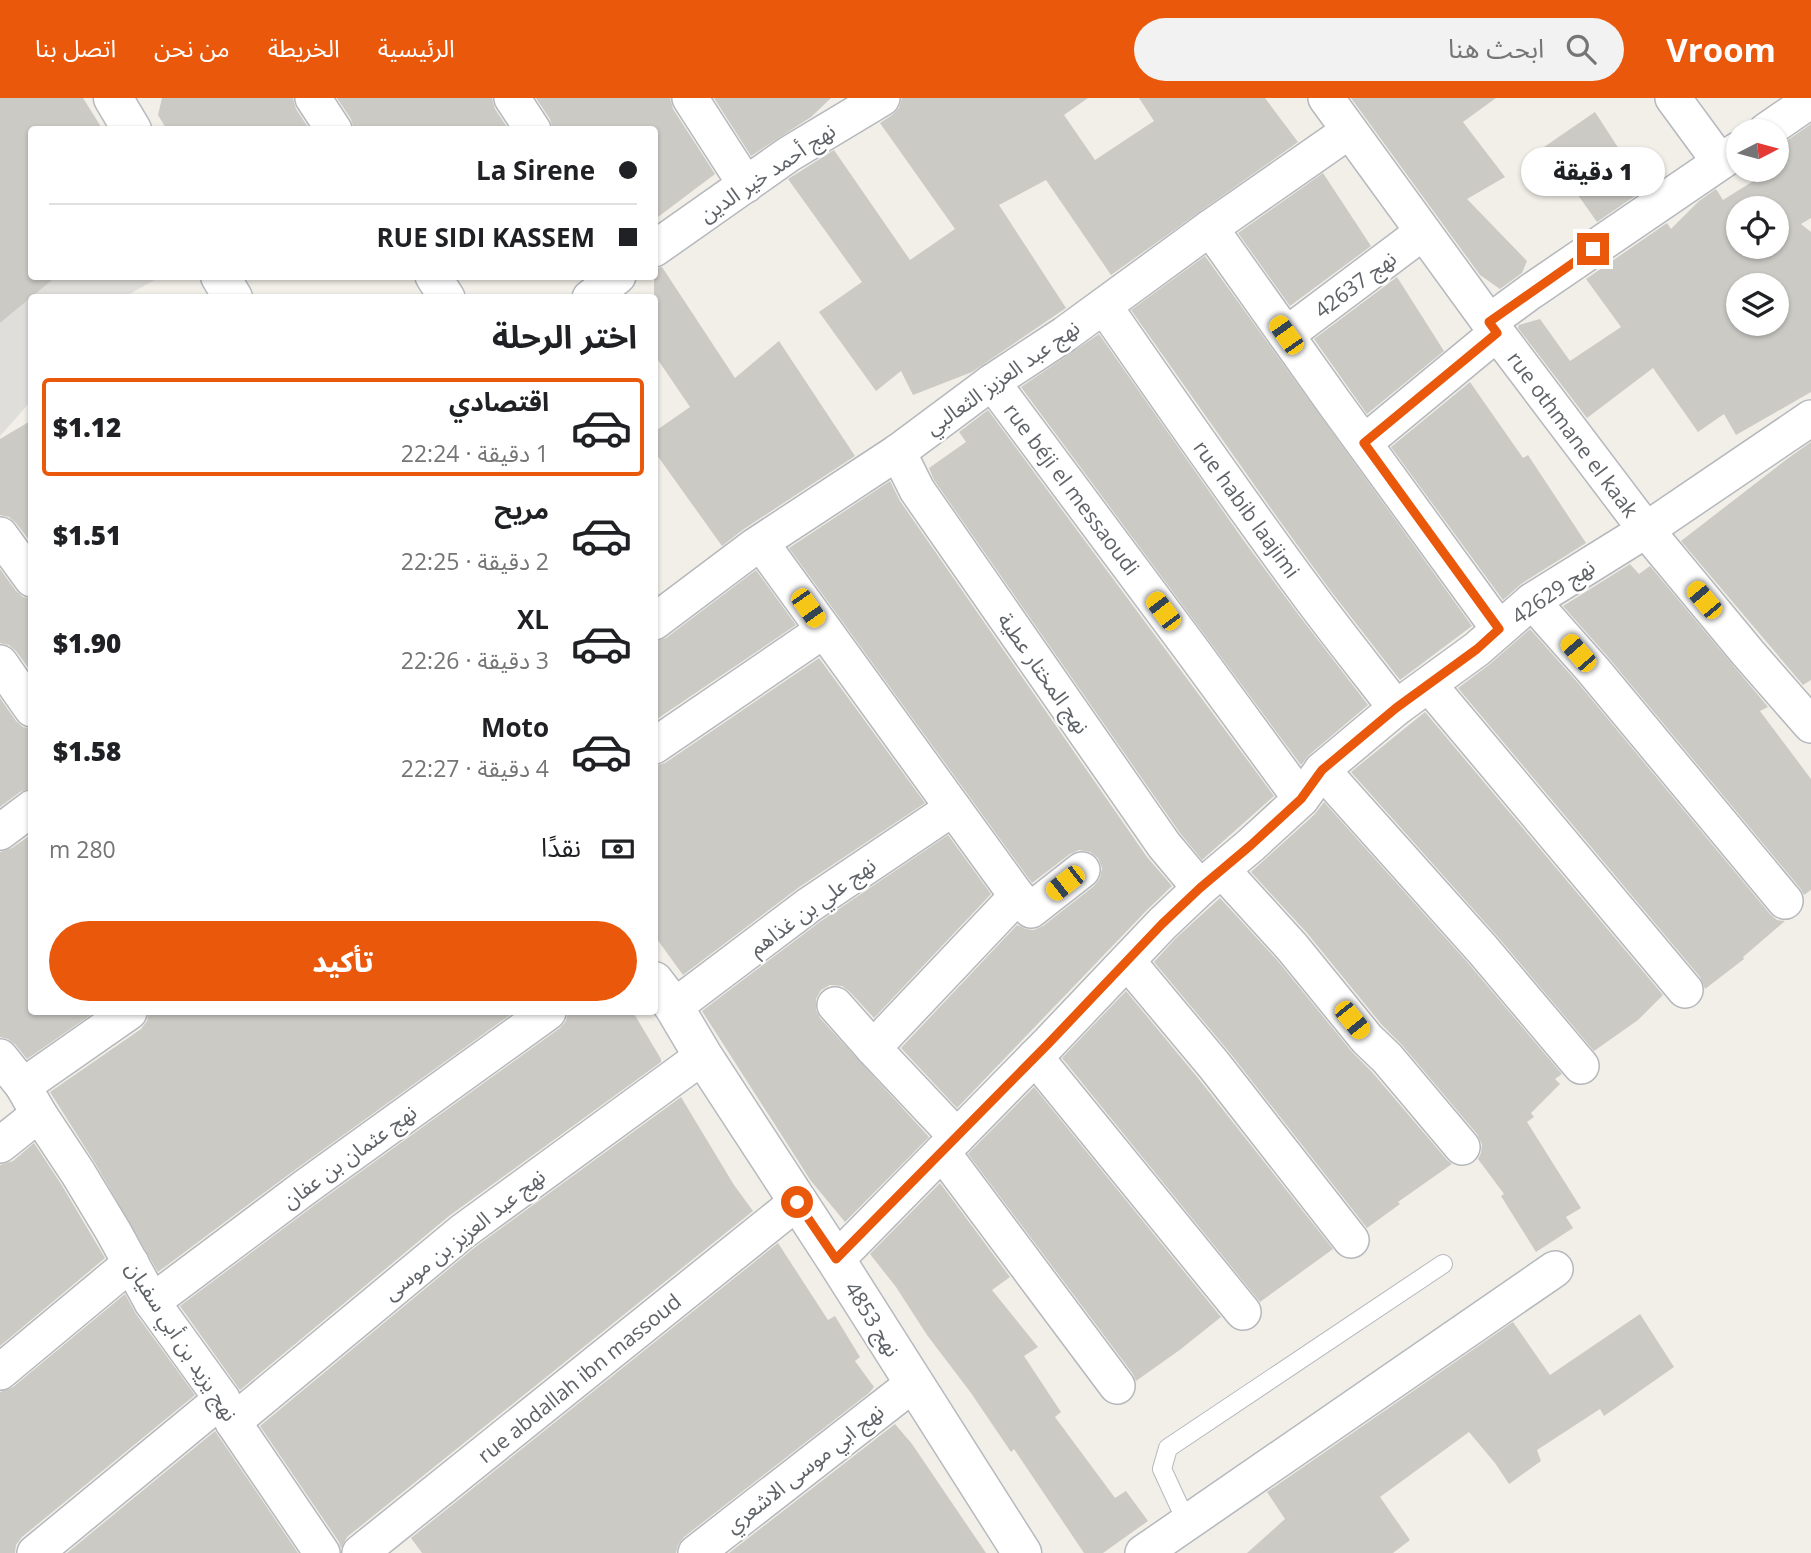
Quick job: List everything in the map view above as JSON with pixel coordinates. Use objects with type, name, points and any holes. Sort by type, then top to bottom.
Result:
[{"type":"street","points":[[313,98],[331,126]]},
{"type":"street","points":[[512,98],[530,126]]},
{"type":"street","points":[[690,98],[746,185]]},
{"type":"street","name":"نهج أحمد خير الدين","points":[[658,246],[789,155],[881,98]]},
{"type":"street","name":"rue othmane el kaak","points":[[1326,98],[1493,328],[1646,530],[1811,725]]},
{"type":"street","points":[[1673,98],[1726,153]]},
{"type":"street","points":[[1783,119],[1811,100]]},
{"type":"street","name":"نهج عبد العزيز الثعالبي","points":[[658,619],[761,543],[898,452],[1349,131]]},
{"type":"street","points":[[1364,443],[1493,328],[1726,158]]},
{"type":"street","points":[[1210,228],[1499,629]]},
{"type":"street","name":"نهج 42637","points":[[1286,335],[1423,232]]},
{"type":"street","points":[[595,294],[613,280]]},
{"type":"street","name":"rue habib laajimi","points":[[1104,306],[1213,464],[1316,605],[1396,708]]},
{"type":"street","name":"rue béji el messaoudi","points":[[992,383],[1301,799]]},
{"type":"street","name":"نهج 42629","points":[[836,1259],[1127,961],[1211,879],[1301,799],[1322,770],[1396,708],[1477,649],[1532,601],[1646,530],[1811,418]]},
{"type":"street","name":"نهج المختار عطية","points":[[898,452],[917,490],[1164,845],[1211,879],[1292,947],[1367,1039],[1387,1058],[1462,1147]]},
{"type":"street","points":[[0,534],[28,573]]},
{"type":"street","points":[[761,543],[1017,895],[1031,910],[1082,870]]},
{"type":"street","points":[[1532,601],[1593,670],[1785,901]]},
{"type":"street","points":[[658,743],[824,631]]},
{"type":"street","points":[[0,663],[28,703]]},
{"type":"street","points":[[1429,685],[1685,990]]},
{"type":"street","points":[[1322,770],[1483,950],[1581,1066]]},
{"type":"street","name":"نهج علي بن غذاهم","points":[[664,994],[809,905],[953,808]]},
{"type":"street","points":[[0,832],[28,811]]},
{"type":"street","points":[[873,1048],[1017,895]]},
{"type":"street","points":[[1127,961],[1214,1065],[1351,1240]]},
{"type":"street","name":"نهج 4853","points":[[664,994],[1022,1553]]},
{"type":"street","points":[[835,1005],[873,1048],[949,1144],[1117,1386]]},
{"type":"street","points":[[0,1145],[31,1100],[126,1015]]},
{"type":"street","name":"نهج عثمان بن عفان","points":[[152,1302],[304,1188],[544,1015]]},
{"type":"street","name":"نهج عبد العزيز بن موسى","points":[[35,1553],[462,1232],[703,1056]]},
{"type":"street","name":"نهج يزيد بن أبي سفيان","points":[[0,1057],[78,1173],[152,1302],[322,1553]]},
{"type":"street","points":[[1035,1057],[1243,1312]]},
{"type":"street","name":"rue abdallah ibn massoud","points":[[360,1553],[797,1202]]},
{"type":"street","points":[[0,1372],[131,1264]]},
{"type":"street","points":[[1143,1553],[1555,1269]]},
{"type":"street","name":"نهج ابي موسى الاشعري","points":[[696,1553],[913,1384]]},
{"type":"lane","points":[[1187,1523],[1162,1469],[1168,1448],[1443,1264]]},
{"type":"shaded area","points":[[52,280],[155,280],[130,294],[35,294]]},
{"type":"shaded area","points":[[28,300],[28,404],[0,436],[0,323]]},
{"type":"building","points":[[0,98],[83,98],[100,126],[28,126],[28,280],[52,280],[35,294],[28,294],[28,300],[0,323]]},
{"type":"building","points":[[162,98],[293,98],[296,109],[307,126],[165,126],[158,115]]},
{"type":"building","points":[[337,98],[492,98],[495,109],[506,126],[353,126]]},
{"type":"building","points":[[536,98],[670,98],[673,109],[715,174],[658,217],[658,126],[552,126]]},
{"type":"building","points":[[714,98],[831,98],[811,117],[751,156]]},
{"type":"building","points":[[902,98],[1088,98],[1064,115],[1095,160],[1154,121],[1139,98],[1265,98],[1298,142],[1111,275],[1046,180],[999,205],[1066,308],[972,372],[913,395],[901,371],[876,391],[819,312],[862,282],[788,179],[834,150],[910,260],[955,229],[880,123],[899,108]]},
{"type":"building","points":[[1351,98],[1496,98],[1463,122],[1505,177],[1467,199],[1527,261],[1522,273],[1500,289],[1480,275]]},
{"type":"building","points":[[1595,112],[1645,189],[1597,222],[1544,147]]},
{"type":"building","points":[[1811,124],[1811,218],[1801,224],[1811,232],[1811,392],[1736,435],[1724,414],[1698,432],[1653,368],[1587,418],[1518,328],[1519,325],[1540,319],[1570,361],[1621,327],[1586,279],[1667,223],[1671,229],[1699,201],[1716,189],[1723,200],[1726,198],[1726,259],[1789,259],[1789,196],[1729,196],[1752,182],[1789,182],[1789,139]]},
{"type":"building","points":[[1323,173],[1371,246],[1290,306],[1238,233]]},
{"type":"building","points":[[1205,256],[1472,626],[1400,680],[1330,590],[1131,310]]},
{"type":"building","points":[[662,267],[735,378],[779,341],[855,456],[722,546],[658,457],[658,429],[690,407],[658,360],[658,294],[654,294],[654,280],[658,280],[658,268]]},
{"type":"building","points":[[1397,277],[1444,351],[1367,414],[1314,339]]},
{"type":"building","points":[[1099,334],[1244,541],[1368,705],[1309,755],[1301,765],[1021,387]]},
{"type":"building","points":[[1470,382],[1523,458],[1528,455],[1586,543],[1521,584],[1503,600],[1391,447]]},
{"type":"building","points":[[988,410],[1274,796],[1202,860],[1180,833],[934,480],[929,468],[966,442],[959,432]]},
{"type":"building","points":[[28,422],[28,539],[9,517],[0,515],[0,439]]},
{"type":"building","points":[[1811,442],[1811,680],[1803,685],[1681,541]]},
{"type":"building","points":[[890,481],[900,501],[1147,857],[1172,886],[957,1108],[901,1048],[1017,925],[1034,930],[1043,926],[1094,886],[1100,878],[1102,868],[1098,858],[1090,852],[1079,850],[1032,883],[789,548]]},
{"type":"building","points":[[1630,564],[1639,574],[1650,566],[1768,707],[1760,711],[1811,779],[1811,890],[1804,895],[1563,606]]},
{"type":"building","points":[[0,569],[16,591],[28,598],[28,668],[16,651],[9,645],[0,643]]},
{"type":"building","points":[[756,570],[796,625],[658,718],[658,641],[666,638]]},
{"type":"building","points":[[1530,629],[1770,914],[1777,920],[1785,921],[1743,957],[1744,959],[1705,989],[1700,977],[1458,688]]},
{"type":"building","points":[[819,658],[925,803],[798,888],[683,975],[658,941],[658,765],[665,763]]},
{"type":"building","points":[[0,698],[16,721],[28,728],[28,789],[0,807]]},
{"type":"building","points":[[1425,712],[1663,995],[1638,1020],[1594,1051],[1498,937],[1351,772]]},
{"type":"building","points":[[1324,802],[1468,963],[1562,1074],[1555,1079],[1560,1084],[1531,1113],[1534,1117],[1527,1122],[1581,1208],[1566,1217],[1573,1228],[1536,1252],[1501,1196],[1504,1194],[1478,1159],[1482,1144],[1477,1134],[1382,1025],[1307,933],[1251,872],[1315,814]]},
{"type":"building","points":[[948,835],[991,894],[874,1018],[842,986],[830,985],[821,990],[816,999],[816,1010],[820,1018],[929,1137],[845,1222],[811,1181],[702,1011],[821,921]]},
{"type":"building","points":[[28,837],[28,1015],[91,1015],[27,1059],[15,1044],[0,1037],[0,852],[12,848]]},
{"type":"building","points":[[1220,898],[1277,960],[1352,1052],[1452,1164],[1398,1202],[1400,1204],[1367,1228],[1230,1053],[1154,962]]},
{"type":"building","points":[[1126,991],[1333,1249],[1260,1302],[1062,1058]]},
{"type":"building","points":[[148,1015],[510,1015],[158,1272],[50,1092],[141,1029]]},
{"type":"building","points":[[567,1015],[635,1015],[661,1062],[449,1216],[240,1390],[180,1306],[566,1021]]},
{"type":"building","points":[[1034,1087],[1221,1317],[1136,1381],[968,1154]]},
{"type":"building","points":[[681,1097],[734,1185],[753,1211],[347,1537],[341,1548],[260,1426],[474,1248]]},
{"type":"building","points":[[34,1143],[105,1258],[0,1346],[0,1165],[13,1161]]},
{"type":"building","points":[[940,1183],[1010,1277],[992,1290],[1038,1347],[1024,1356],[1061,1412],[1055,1417],[1115,1498],[1126,1491],[1148,1521],[1103,1553],[1084,1553],[1014,1449],[1011,1452],[870,1254]]},
{"type":"building","points":[[778,1243],[828,1320],[835,1316],[860,1357],[855,1361],[874,1387],[869,1393],[684,1537],[676,1553],[422,1553],[411,1538]]},
{"type":"building","points":[[125,1294],[136,1314],[195,1395],[22,1537],[16,1545],[15,1553],[0,1553],[0,1392],[13,1387]]},
{"type":"building","points":[[1640,1314],[1674,1367],[1604,1416],[1600,1409],[1537,1450],[1541,1461],[1509,1484],[1469,1432],[1380,1497],[1410,1540],[1393,1553],[1247,1553],[1285,1519],[1267,1492],[1513,1322],[1550,1375]]},
{"type":"building","points":[[895,1424],[912,1444],[986,1553],[729,1553]]},
{"type":"building","points":[[215,1431],[298,1553],[67,1553]]},
{"type":"route","points":[[797,1202],[836,1259],[1162,924],[1301,799],[1322,770],[1396,708],[1477,649],[1499,629],[1364,443],[1497,333],[1489,322],[1593,249]]}]
